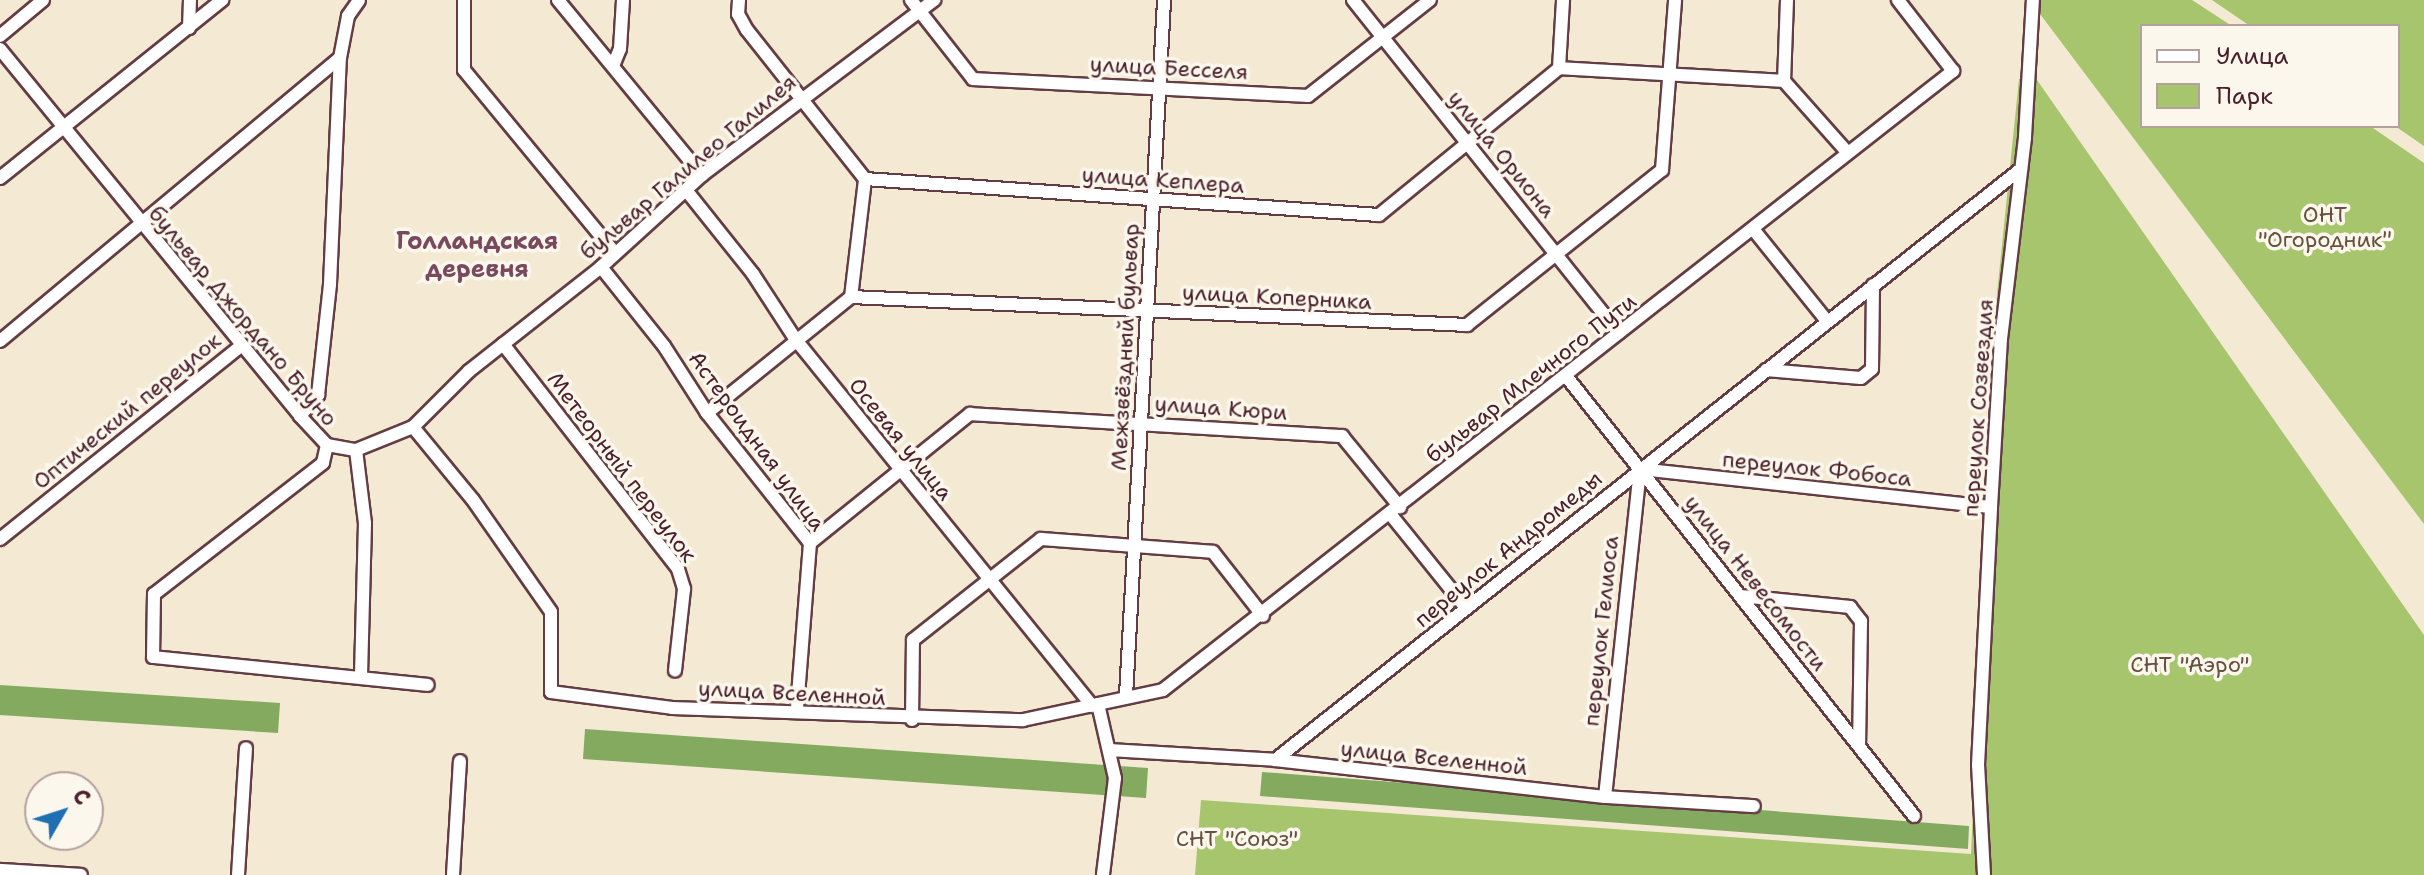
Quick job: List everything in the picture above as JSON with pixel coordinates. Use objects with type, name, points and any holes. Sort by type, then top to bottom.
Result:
[{"type":"street","points":[[0,36],[43,0]]},
{"type":"street","points":[[189,28],[190,0]]},
{"type":"street","points":[[0,178],[222,0]]},
{"type":"street","points":[[300,416],[318,395],[330,284],[340,58],[348,16],[359,0]]},
{"type":"street","points":[[464,0],[464,70],[615,253]]},
{"type":"street","points":[[558,0],[702,175]]},
{"type":"street","points":[[613,66],[620,49],[623,0]]},
{"type":"street","points":[[707,413],[851,297],[865,179],[747,30],[738,14],[739,0]]},
{"type":"street","name":"улица Бесселя","points":[[911,0],[973,79],[1308,96],[1430,0]]},
{"type":"street","name":"бульвар Галилео Галилея","points":[[356,450],[413,427],[503,344],[601,267],[702,175],[799,98],[934,0]]},
{"type":"street","name":"Межзвёздный бульвар","points":[[1126,696],[1164,0]]},
{"type":"street","name":"улица Ориона","points":[[1353,0],[1619,333]]},
{"type":"street","points":[[1563,0],[1559,68],[1784,81]]},
{"type":"street","name":"улица Коперника","points":[[851,297],[1467,325],[1662,170],[1675,0]]},
{"type":"street","points":[[1787,0],[1784,81],[1848,153]]},
{"type":"street","name":"бульвар Млечного Пути","points":[[1126,696],[1163,690],[1263,616],[1953,71],[1898,0]]},
{"type":"street","name":"переулок Созвездия","points":[[1984,875],[1978,821],[1991,507],[2001,339],[2021,169],[2033,0]]},
{"type":"street","name":"бульвар Джордано Бруно","points":[[0,49],[139,225],[300,416],[327,445],[356,450]]},
{"type":"street","points":[[0,341],[340,58]]},
{"type":"street","name":"улица Кеплера","points":[[865,179],[1379,215],[1559,68]]},
{"type":"street","name":"переулок Андромеды","points":[[1275,760],[2021,169]]},
{"type":"street","name":"Осевая улица","points":[[686,190],[753,274],[796,340],[988,581],[1095,705]]},
{"type":"street","points":[[1753,229],[1827,321]]},
{"type":"street","name":"Астероидная улица","points":[[601,267],[664,346],[707,413],[810,543],[797,710]]},
{"type":"street","points":[[1766,370],[1861,378],[1872,369],[1873,285]]},
{"type":"street","name":"Метеорный переулок","points":[[503,344],[678,569],[684,589],[675,671]]},
{"type":"street","name":"Оптический переулок","points":[[0,539],[242,345]]},
{"type":"street","name":"улица Невесомости","points":[[1566,376],[1914,816]]},
{"type":"street","name":"улица Кюри","points":[[810,543],[970,414],[1342,436],[1466,608]]},
{"type":"street","name":"улица Вселенной","points":[[413,427],[473,500],[551,612],[551,692],[672,708],[797,710],[912,720],[1023,720],[1126,696]]},
{"type":"street","points":[[327,445],[323,463],[154,594],[153,657],[428,685]]},
{"type":"street","points":[[356,450],[365,523],[361,676]]},
{"type":"street","name":"переулок Фобоса","points":[[1640,469],[1991,507]]},
{"type":"street","name":"переулок Гелиоса","points":[[1605,797],[1640,469]]},
{"type":"street","points":[[912,720],[913,640],[1041,539],[1213,552],[1263,616]]},
{"type":"street","points":[[1740,596],[1850,607],[1861,621],[1859,745]]},
{"type":"street","points":[[1095,705],[1115,778],[1103,875]]},
{"type":"street","points":[[238,875],[246,748]]},
{"type":"street","name":"улица Вселенной","points":[[1109,750],[1275,760],[1605,797],[1754,806]]},
{"type":"street","points":[[453,875],[460,761]]},
{"type":"street","points":[[0,870],[81,875]]},
{"type":"green space","name":"ОНТ \"Огородник\"","points":[[2035,0],[2192,0],[2229,24],[2140,24],[2140,128],[2373,128],[2424,163],[2424,524],[2034,6]]},
{"type":"green space","points":[[2212,0],[2424,0],[2424,146],[2398,128],[2400,24],[2247,24]]},
{"type":"green space","name":"СНТ \"Аэро\"","points":[[2019,79],[2037,80],[2424,635],[2424,875],[1195,875],[1201,800],[1971,854],[1997,294]]},
{"type":"green space","points":[[0,685],[280,703],[278,733],[0,715]]},
{"type":"green space","points":[[585,729],[1148,768],[1146,798],[583,759]]},
{"type":"green space","points":[[1262,772],[1969,826],[1968,849],[1260,796]]},
{"type":"district","name":"Голландская деревня","points":[[477,256]]},
{"type":"park label","name":"СНТ \"Союз\"","points":[[1237,839]]}]
